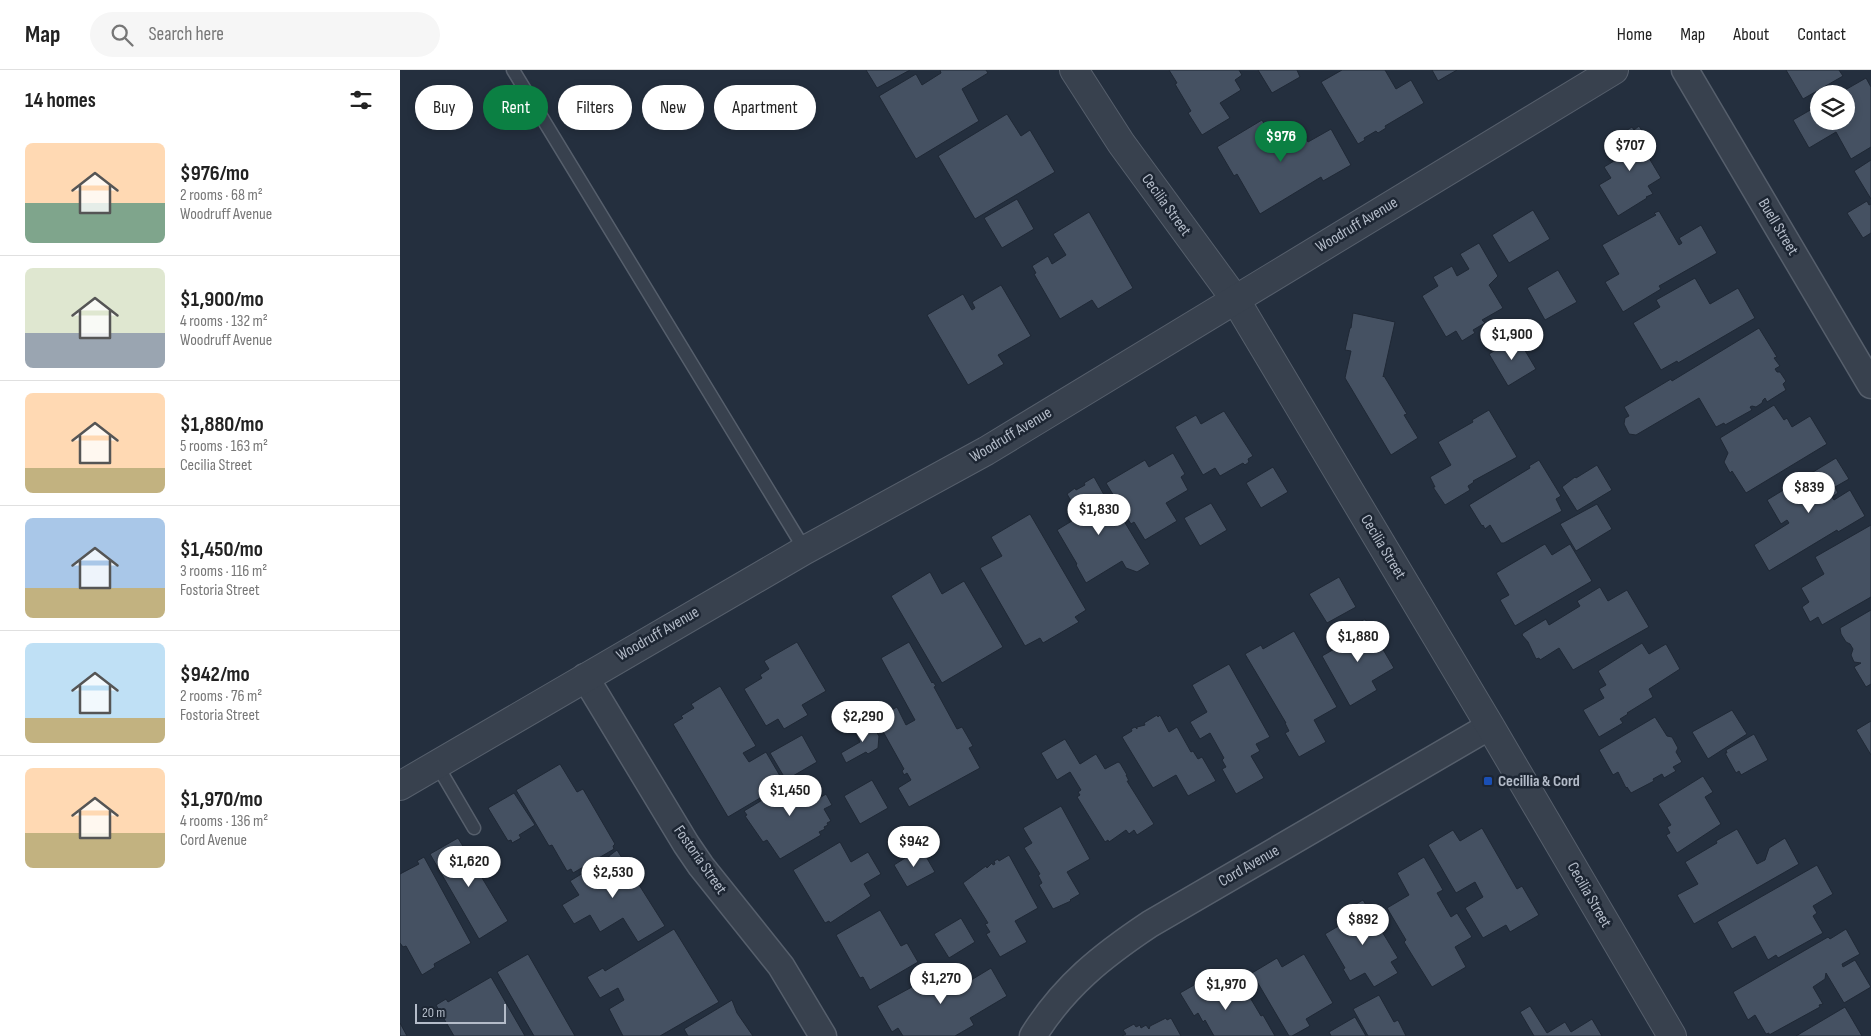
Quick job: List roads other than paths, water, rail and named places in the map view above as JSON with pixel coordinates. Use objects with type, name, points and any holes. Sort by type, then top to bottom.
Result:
[{"type":"street","name":"Cecilia Street","points":[[1074,70],[1121,143],[1235,299],[1490,726],[1672,1036]]},
{"type":"street","name":"Woodruff Avenue","points":[[400,786],[805,550],[986,452],[1614,70]]},
{"type":"street","name":"Buell Street","points":[[1685,70],[1871,385]]},
{"type":"street","name":"Fostoria Street","points":[[585,677],[686,844],[701,866],[781,966],[823,1036]]},
{"type":"street","name":"Cord Avenue","points":[[1033,1036],[1048,1013],[1073,984],[1114,948],[1150,924],[1490,726]]},
{"type":"lane","points":[[513,70],[805,550]]},
{"type":"lane","points":[[437,765],[474,828]]},
{"type":"place","name":"Cecillia & Cord","points":[[1488,781]]}]
